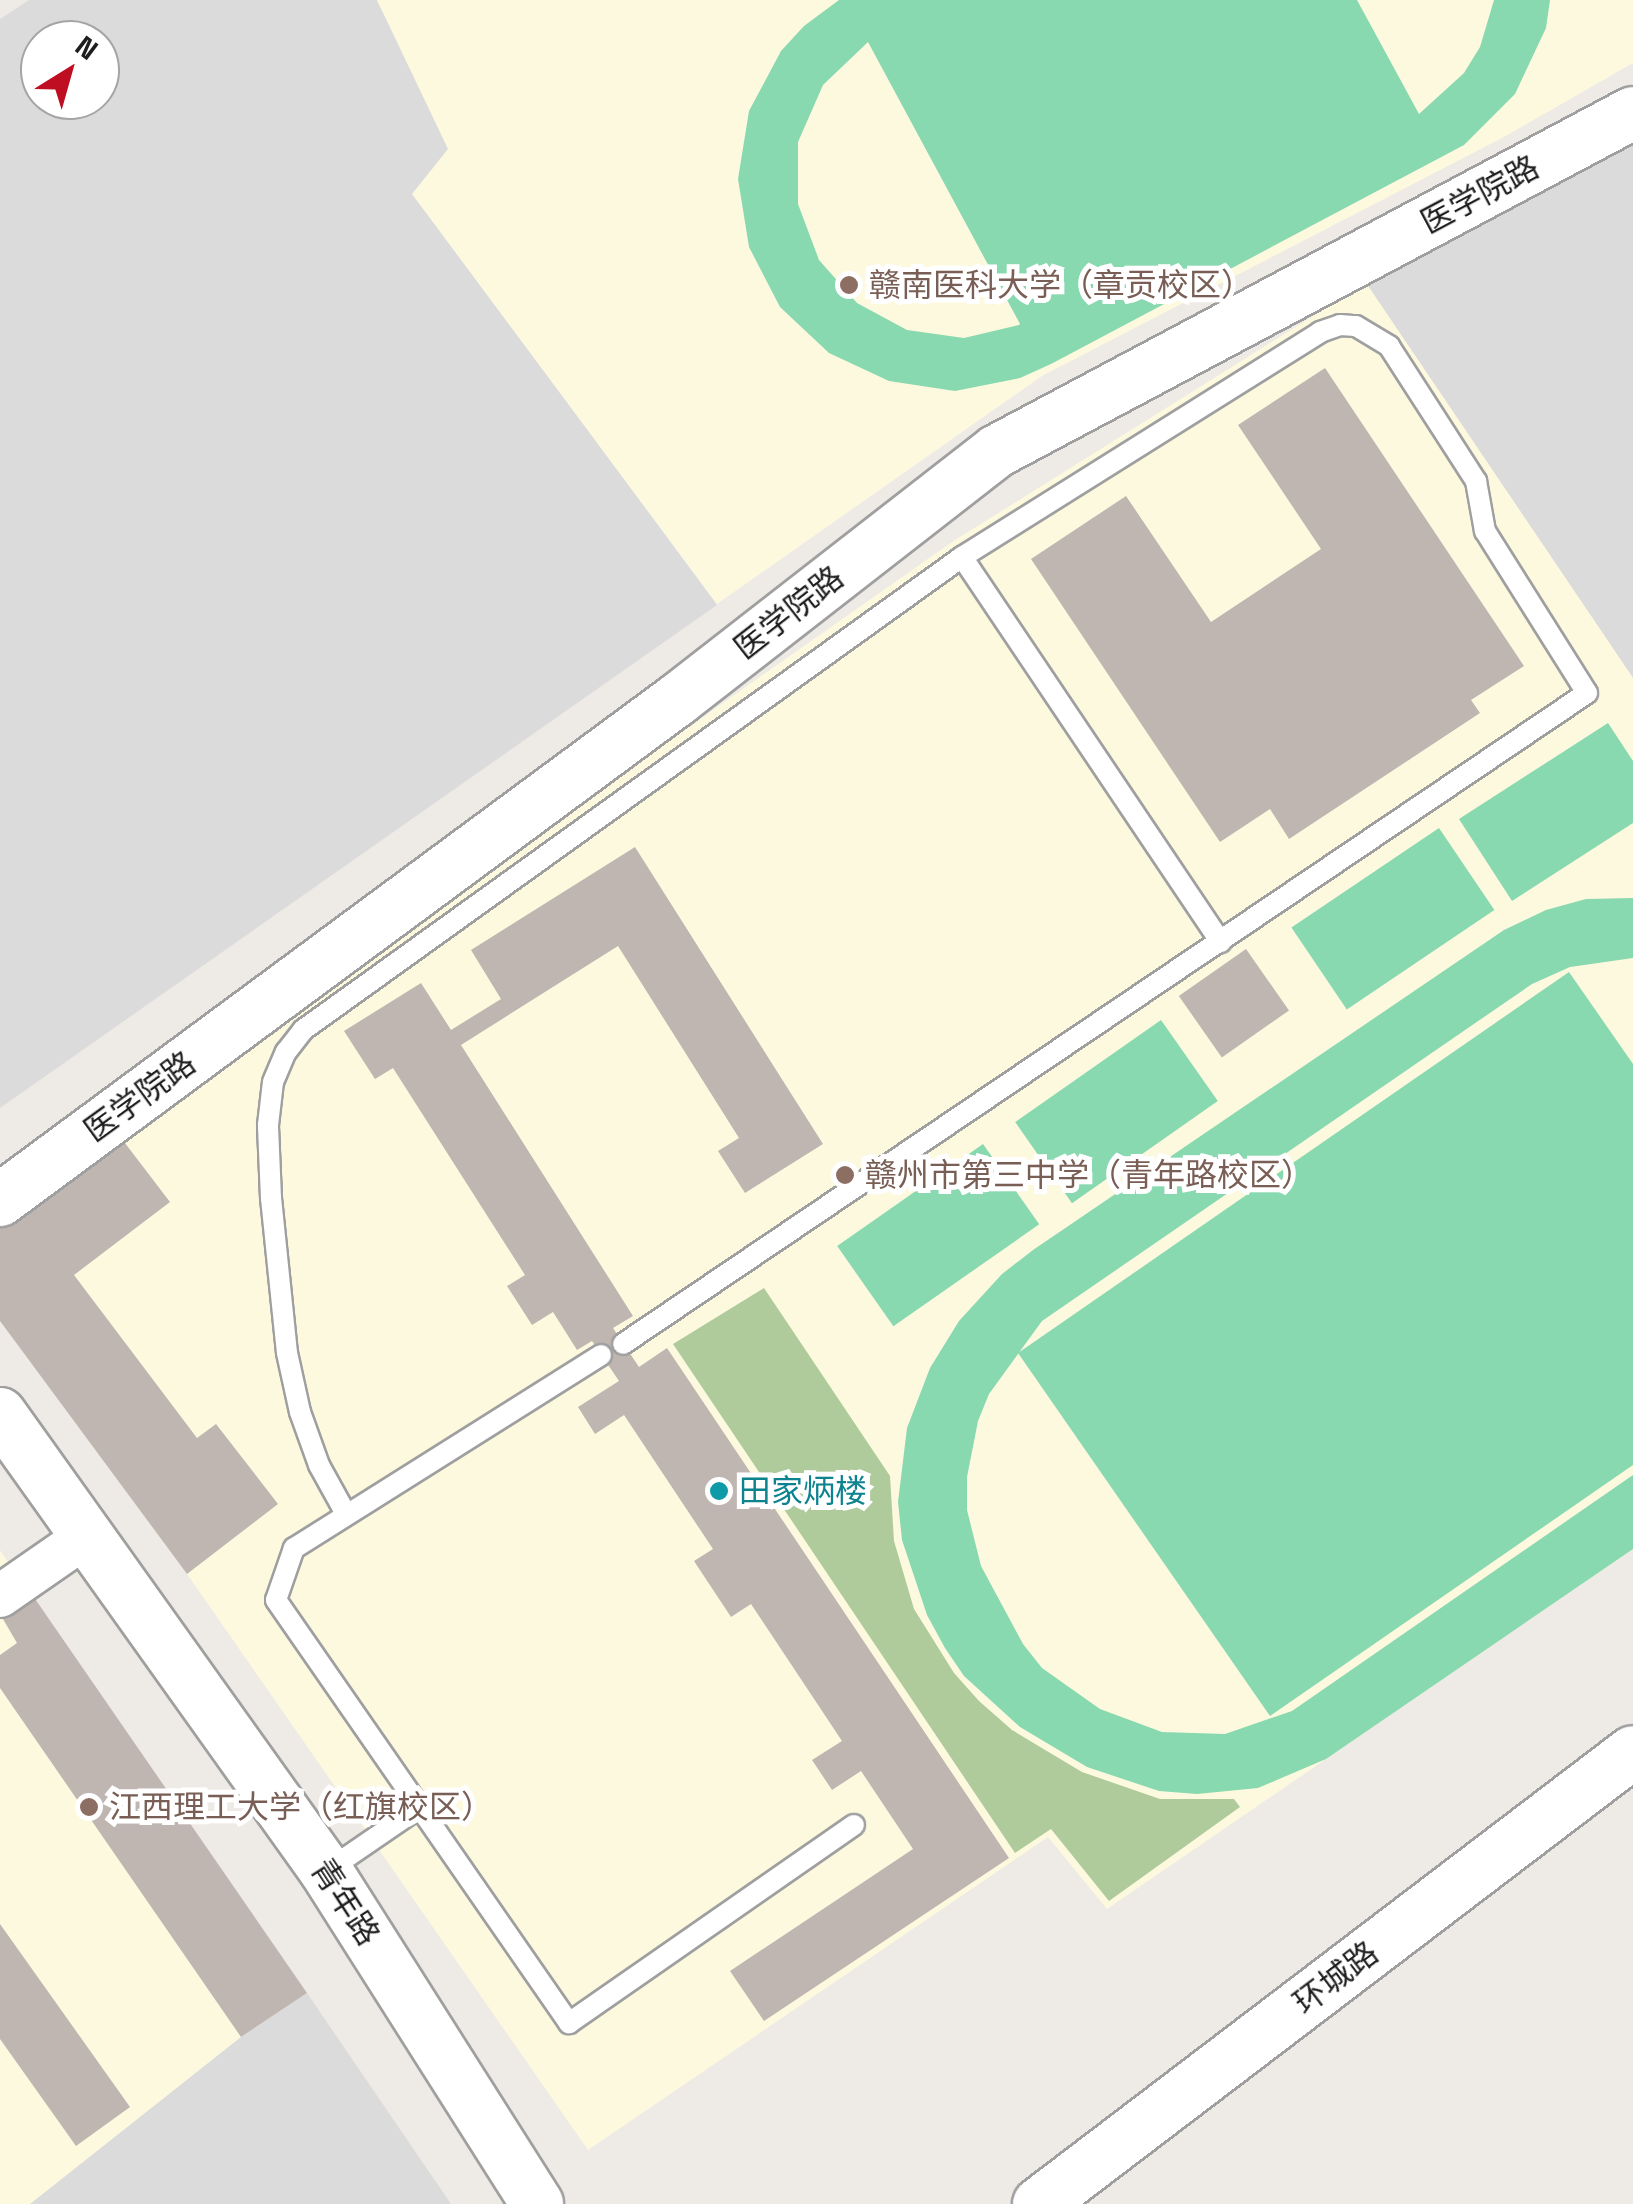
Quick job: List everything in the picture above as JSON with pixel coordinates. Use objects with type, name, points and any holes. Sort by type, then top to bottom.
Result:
[{"type":"street","name":"医学院路","points":[[0,1200],[677,700],[997,451],[1633,113]]},
{"type":"street","name":"青年路","points":[[0,1414],[326,1871],[537,2204]]},
{"type":"street","points":[[0,1596],[88,1534]]},
{"type":"street","name":"环城路","points":[[1039,2204],[1633,1752]]},
{"type":"lane","points":[[346,1514],[312,1448],[288,1352],[268,1126],[273,1082],[286,1052],[320,1014],[962,558],[1320,332],[1340,325],[1356,326],[1389,346],[1476,480],[1484,531],[1587,694],[623,1344]]},
{"type":"lane","points":[[962,558],[1221,942]]},
{"type":"lane","points":[[601,1355],[294,1548],[276,1600],[417,1809],[569,2023],[854,1825]]},
{"type":"lane","points":[[326,1871],[417,1809]]},
{"type":"shaded area","points":[[29,0],[377,0],[449,149],[413,194],[717,605],[0,1108],[0,19]]},
{"type":"shaded area","name":"赣南医科大学（章贡校区）","points":[[377,0],[1633,0],[1633,63],[1502,138],[1042,376],[717,604],[412,194],[448,149]]},
{"type":"shaded area","points":[[1633,140],[1633,678],[1366,283]]},
{"type":"shaded area","name":"赣州市第三中学（青年路校区）","points":[[1366,283],[1633,678],[1633,1549],[1107,1909],[1048,1837],[588,2150],[187,1574],[0,1321],[0,1219],[115,1130],[952,542]]},
{"type":"shaded area","name":"江西理工大学（红旗校区）","points":[[0,1550],[307,1993],[451,2204],[0,2204]]},
{"type":"shaded area","name":"江西理工大学（红旗校区）","points":[[0,1550],[307,1993],[241,2037],[30,2204],[0,2204]]},
{"type":"green space","points":[[839,0],[1357,0],[1419,114],[1464,73],[1480,47],[1494,0],[1550,0],[1546,28],[1515,94],[1464,145],[1051,364],[1020,378],[955,391],[889,381],[829,353],[780,307],[749,247],[738,179],[749,111],[781,51],[804,26]],"holes":[[[868,42],[1020,324],[964,338],[907,330],[857,303],[819,260],[798,204],[798,142],[823,85]]]},
{"type":"green space","points":[[1608,723],[1633,761],[1633,823],[1512,901],[1459,819]]},
{"type":"green space","points":[[1439,828],[1494,910],[1347,1010],[1291,928]]},
{"type":"green space","points":[[1633,898],[1633,958],[1570,967],[1532,984],[1042,1321],[989,1394],[978,1421],[967,1477],[967,1510],[981,1566],[1023,1644],[1042,1668],[1100,1709],[1162,1732],[1225,1734],[1292,1711],[1633,1475],[1633,1549],[1326,1759],[1258,1788],[1197,1794],[1159,1791],[1087,1767],[1020,1727],[964,1676],[945,1648],[927,1615],[902,1540],[898,1502],[907,1428],[930,1368],[959,1321],[1002,1274],[1033,1250],[1504,930],[1546,910],[1586,899]]},
{"type":"green space","points":[[1569,972],[1633,1064],[1633,1465],[1270,1716],[1018,1353]]},
{"type":"green space","points":[[1161,1020],[1218,1101],[1072,1203],[1015,1122]]},
{"type":"green space","points":[[983,1144],[1039,1224],[893,1326],[837,1246]]},
{"type":"green space","points":[[764,1288],[890,1476],[894,1541],[914,1609],[954,1673],[979,1701],[1012,1730],[1082,1772],[1160,1799],[1234,1799],[1240,1807],[1109,1901],[1051,1829],[1015,1853],[673,1344]]},
{"type":"building","points":[[1325,368],[1524,666],[1471,700],[1480,713],[1289,839],[1270,809],[1220,842],[1031,559],[1126,496],[1211,622],[1321,549],[1238,425]]},
{"type":"building","name":"田家炳楼","points":[[635,847],[823,1144],[745,1193],[718,1151],[739,1138],[618,946],[461,1045],[633,1316],[613,1328],[639,1367],[667,1348],[1009,1858],[764,2021],[730,1971],[913,1849],[861,1771],[832,1790],[812,1760],[842,1741],[751,1604],[731,1617],[694,1561],[713,1549],[624,1415],[595,1434],[578,1407],[619,1381],[592,1341],[577,1350],[553,1312],[532,1325],[507,1286],[525,1275],[393,1068],[375,1079],[344,1031],[421,983],[451,1030],[501,999],[471,950]]},
{"type":"building","points":[[1246,949],[1289,1010],[1222,1057],[1179,996]]},
{"type":"building","points":[[115,1130],[170,1202],[74,1275],[197,1438],[216,1424],[278,1504],[187,1574],[0,1321],[0,1219]]},
{"type":"building","points":[[31,1593],[307,1993],[241,2037],[0,1688],[0,1655],[17,1643],[0,1614]]},
{"type":"building","points":[[0,1924],[130,2107],[76,2146],[0,2039]]},
{"type":"place","name":"赣南医科大学（章贡校区）","points":[[849,285]]},
{"type":"place","name":"赣州市第三中学（青年路校区）","points":[[845,1175]]},
{"type":"place","name":"田家炳楼","points":[[719,1491]]},
{"type":"place","name":"江西理工大学（红旗校区）","points":[[89,1807]]}]
